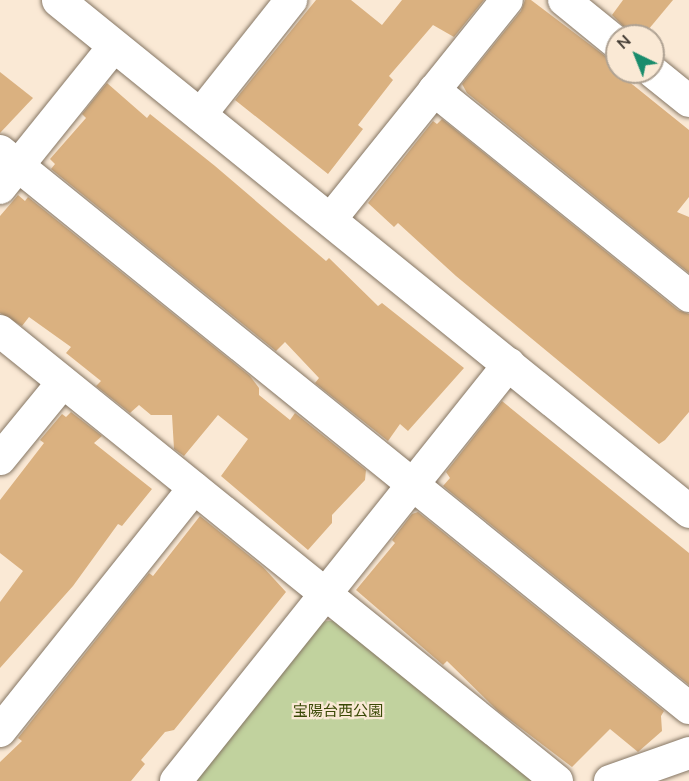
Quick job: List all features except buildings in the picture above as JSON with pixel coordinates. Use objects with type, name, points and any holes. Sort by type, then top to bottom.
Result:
[{"type":"street","points":[[58,0],[509,364],[684,498]]},
{"type":"street","points":[[200,115],[291,0]]},
{"type":"street","points":[[330,220],[507,0]]},
{"type":"street","points":[[564,0],[605,33]]},
{"type":"street","points":[[114,46],[6,168],[412,485],[689,708]]},
{"type":"street","points":[[665,81],[689,100]]},
{"type":"street","points":[[434,90],[689,296]]},
{"type":"street","points":[[0,331],[557,781]]},
{"type":"street","points":[[176,781],[509,364]]},
{"type":"street","points":[[0,459],[63,382]]},
{"type":"street","points":[[0,732],[194,488]]},
{"type":"street","points":[[610,781],[689,753]]},
{"type":"green space","name":"宝陽台西公園","points":[[337,620],[532,779],[531,781],[194,781],[320,622]]}]
